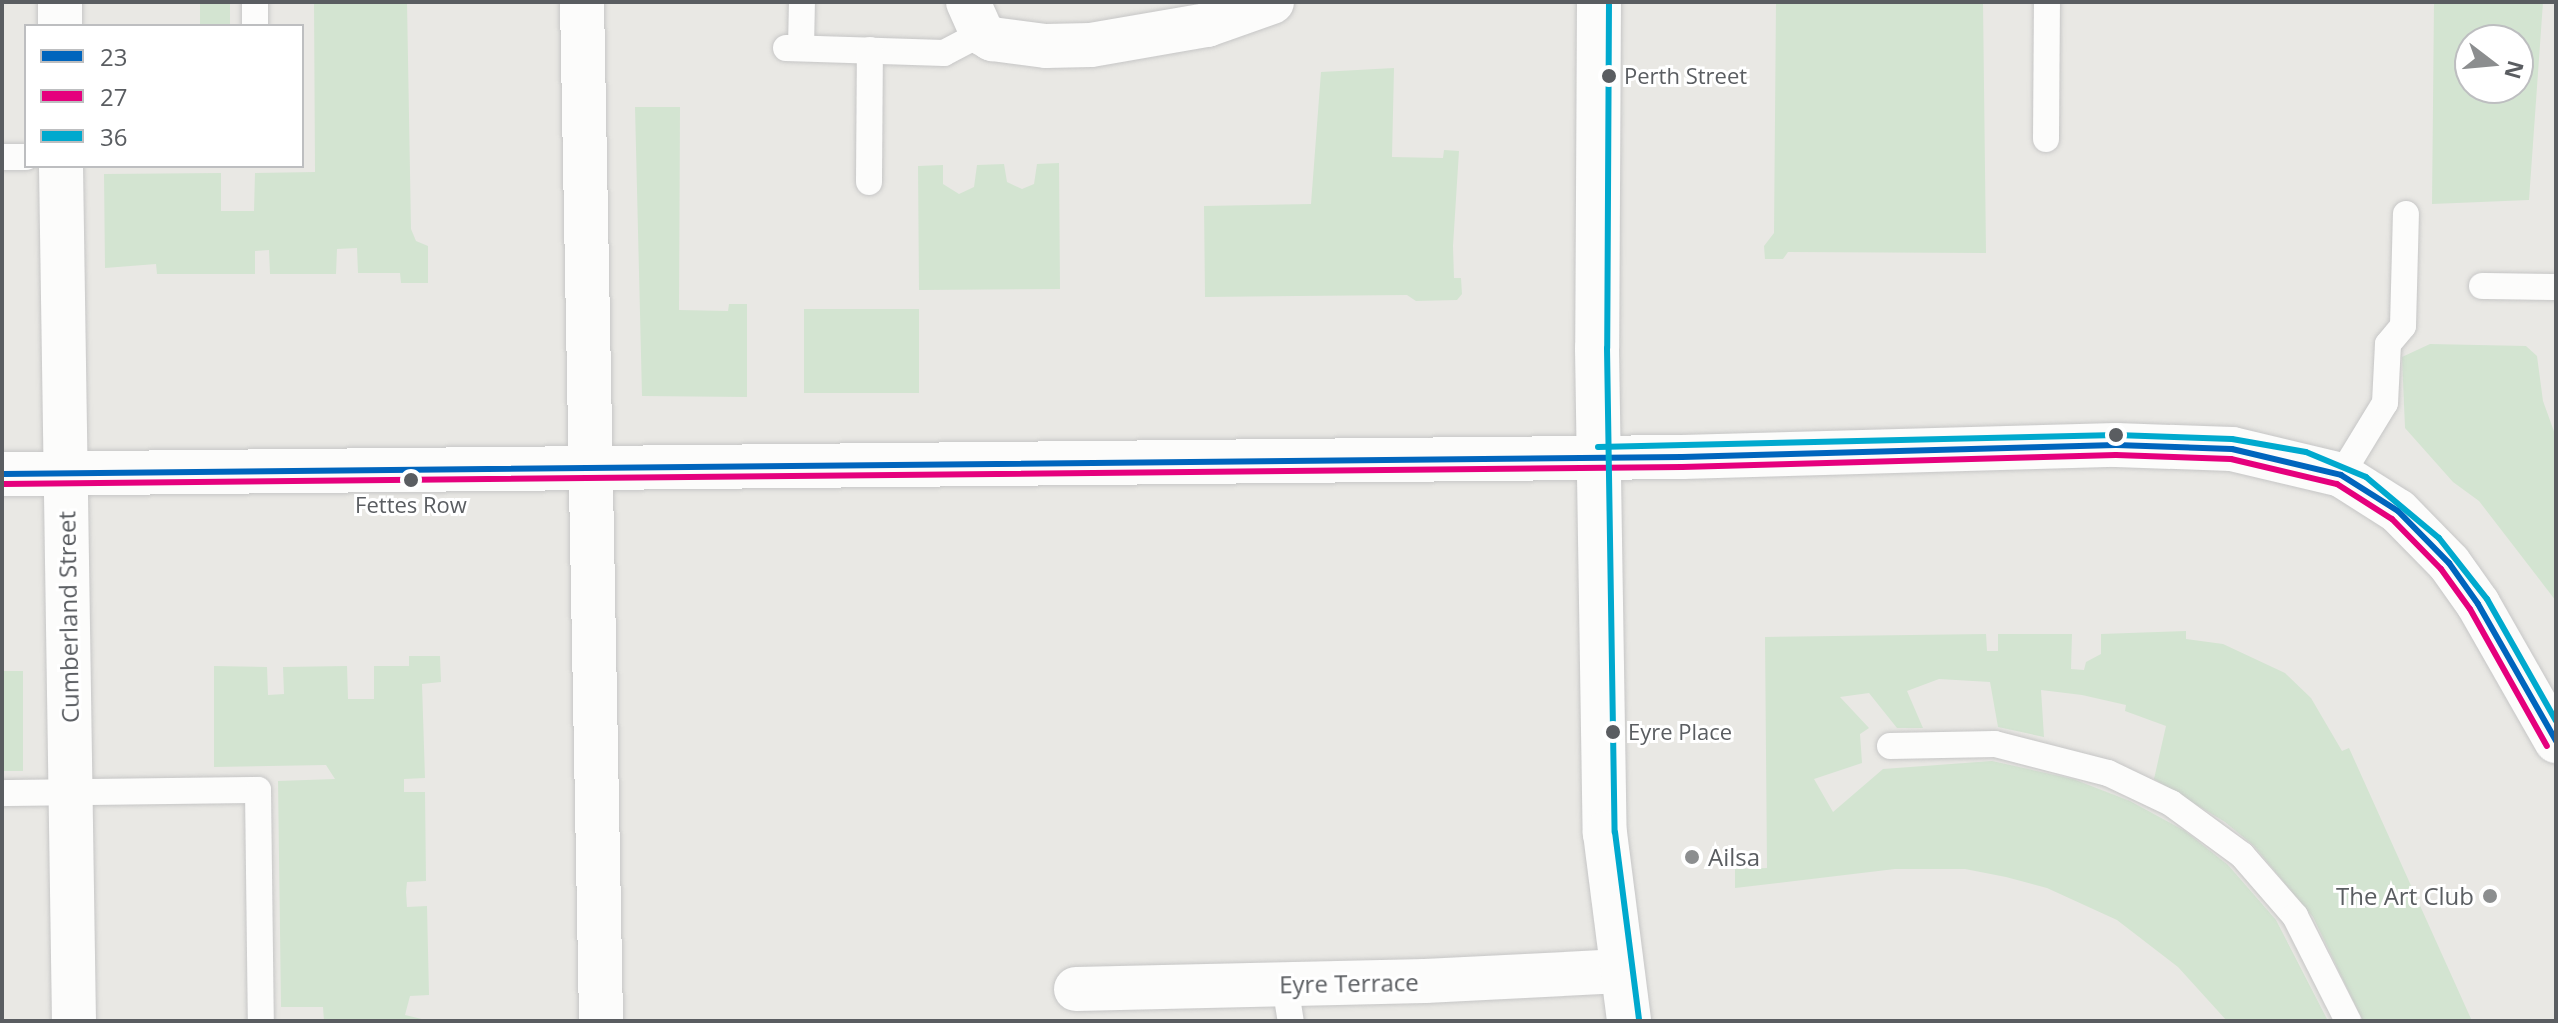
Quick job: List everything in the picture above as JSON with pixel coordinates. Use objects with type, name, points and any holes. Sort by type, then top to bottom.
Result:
[{"type":"street","points":[[60,2],[60,24]]},
{"type":"street","points":[[582,2],[601,1021]]},
{"type":"street","points":[[975,17],[1003,42],[1091,45],[1207,25],[1272,2]]},
{"type":"street","points":[[1599,2],[1598,457],[1605,833],[1629,1021]]},
{"type":"street","name":"Cumberland Street","points":[[61,168],[74,1021]]},
{"type":"street","points":[[2,474],[1598,457],[2163,446],[2232,449],[2341,475],[2398,511],[2449,563],[2518,670],[2556,741]]},
{"type":"street","name":"Eyre Terrace","points":[[1076,989],[1288,1003],[1621,971]]},
{"type":"lane","points":[[255,2],[255,24]]},
{"type":"lane","points":[[802,2],[794,48],[944,53],[975,17]]},
{"type":"lane","points":[[2046,139],[2047,2]]},
{"type":"lane","points":[[869,182],[870,50]]},
{"type":"lane","points":[[2,157],[24,157]]},
{"type":"lane","points":[[2341,475],[2385,403],[2388,344],[2403,326],[2406,214]]},
{"type":"lane","points":[[2482,286],[2556,287]]},
{"type":"lane","points":[[1890,746],[1995,744],[2108,773],[2171,803],[2242,855],[2295,916],[2348,1021]]},
{"type":"lane","points":[[2,793],[258,790],[261,1021]]},
{"type":"green space","points":[[200,2],[230,2],[230,24],[200,24]]},
{"type":"green space","points":[[314,2],[407,2],[411,229],[416,241],[428,246],[428,283],[401,283],[400,273],[358,273],[357,248],[337,249],[336,274],[270,274],[269,250],[255,251],[255,274],[157,274],[156,264],[105,268],[104,174],[221,173],[221,211],[254,211],[255,173],[315,172]]},
{"type":"green space","points":[[1776,2],[1983,2],[1986,253],[1788,252],[1783,259],[1765,259],[1764,246],[1774,233]]},
{"type":"green space","points":[[2434,2],[2543,2],[2529,200],[2432,204]]},
{"type":"green space","points":[[1394,68],[1392,157],[1443,158],[1444,150],[1459,151],[1453,246],[1454,278],[1461,278],[1462,294],[1457,300],[1416,301],[1407,295],[1205,297],[1204,206],[1311,204],[1321,72]]},
{"type":"green space","points":[[635,107],[680,107],[679,310],[728,311],[729,304],[747,304],[747,397],[642,396]]},
{"type":"green space","points":[[1059,163],[1060,289],[919,290],[918,166],[943,165],[943,184],[959,194],[974,187],[977,165],[1004,164],[1007,182],[1022,189],[1034,184],[1037,164]]},
{"type":"green space","points":[[804,309],[919,309],[919,393],[804,393]]},
{"type":"green space","points":[[2430,344],[2526,346],[2537,356],[2543,401],[2556,437],[2556,601],[2479,501],[2453,482],[2405,428],[2402,357]]},
{"type":"green space","points":[[2186,631],[2186,639],[2223,644],[2285,673],[2311,698],[2342,751],[2349,748],[2472,1021],[2363,1021],[2313,917],[2254,846],[2225,822],[2154,779],[2166,726],[2125,711],[2126,705],[2082,695],[2041,690],[2044,737],[1998,727],[1990,682],[1939,679],[1907,691],[1923,728],[1897,728],[1869,693],[1840,697],[1869,728],[1860,734],[1862,763],[1814,779],[1833,812],[1883,769],[1992,761],[2073,779],[2130,801],[2185,831],[2228,865],[2276,920],[2328,1021],[2227,1021],[2178,967],[2117,920],[2047,888],[2006,877],[1965,869],[1895,869],[1735,888],[1735,869],[1767,868],[1765,637],[1986,634],[1987,651],[1998,651],[1998,634],[2072,634],[2071,669],[2084,670],[2086,662],[2101,654],[2101,634]]},
{"type":"green space","points":[[409,656],[440,656],[441,682],[422,684],[425,778],[404,779],[404,792],[425,792],[426,881],[407,882],[406,892],[407,907],[427,906],[429,995],[410,996],[405,1015],[430,1021],[324,1021],[323,1007],[281,1007],[278,781],[335,779],[326,765],[214,767],[214,666],[267,667],[268,695],[284,694],[283,667],[347,666],[348,699],[374,699],[374,666],[409,666]]},
{"type":"green space","points":[[2,671],[23,671],[23,771],[2,771]]},
{"type":"transit line","name":"36","points":[[1609,2],[1607,348],[1615,832],[1639,1020]]},
{"type":"transit line","name":"36","points":[[1598,447],[2116,435],[2232,439],[2306,452],[2366,477],[2439,538],[2487,599],[2556,721]]},
{"type":"transit line","name":"23","points":[[2,474],[1682,457],[2116,445],[2232,449],[2341,475],[2398,511],[2449,563],[2478,604],[2556,741]]},
{"type":"transit line","name":"27","points":[[2,484],[1682,467],[2116,455],[2231,459],[2337,484],[2392,519],[2441,569],[2470,609],[2547,746]]},
{"type":"place","name":"Perth Street","points":[[1609,76]]},
{"type":"place","name":"Fettes Row","points":[[411,480]]},
{"type":"place","name":"Eyre Place","points":[[1613,732]]},
{"type":"place","name":"Ailsa","points":[[1692,857]]},
{"type":"place","name":"The Art Club","points":[[2490,896]]}]
